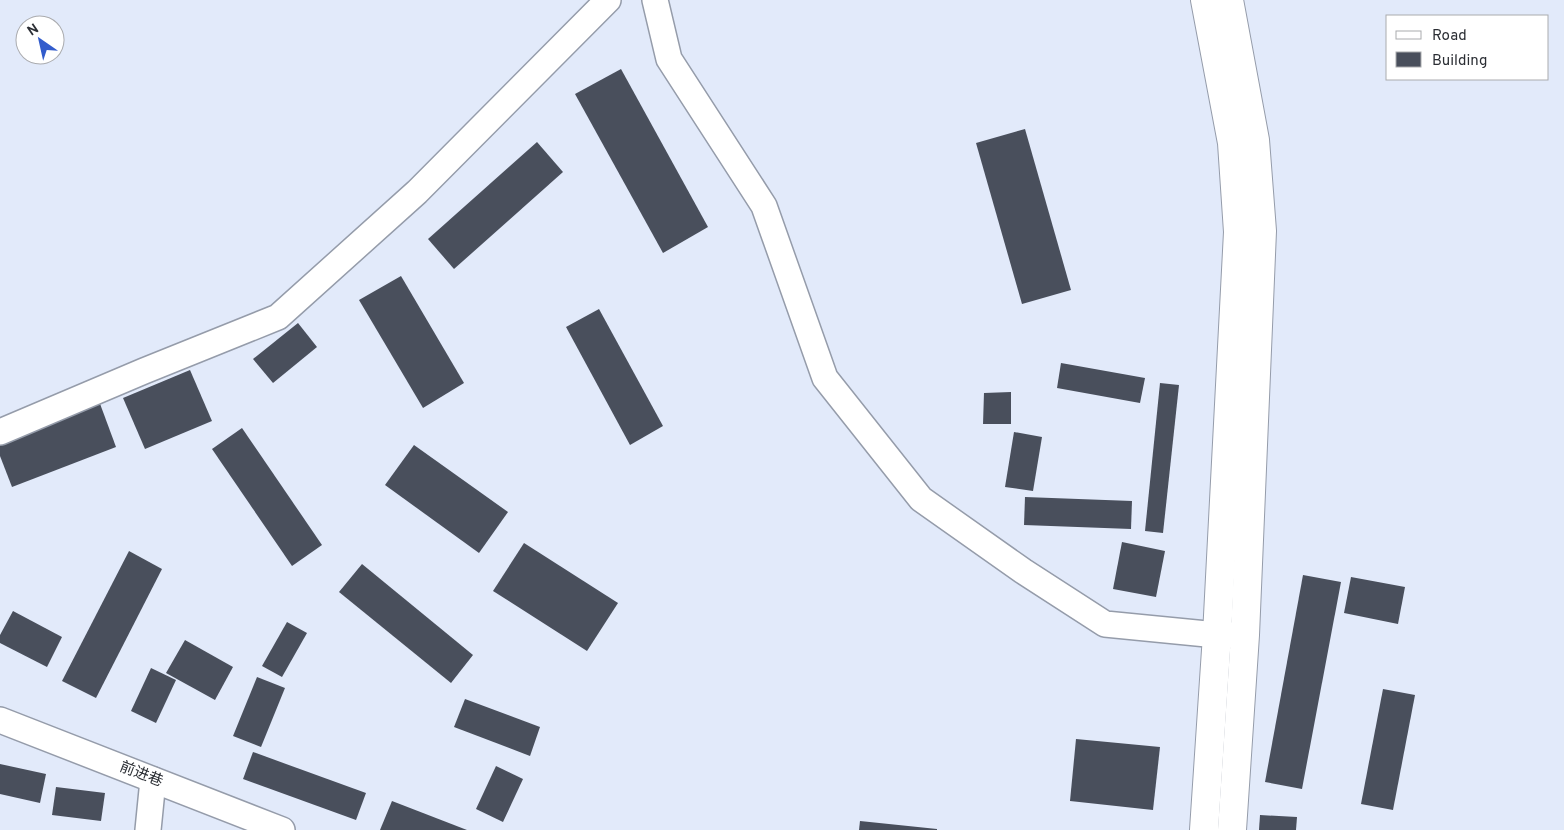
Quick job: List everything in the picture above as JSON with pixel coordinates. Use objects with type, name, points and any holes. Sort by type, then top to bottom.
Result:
[{"type":"main road","points":[[1204,830],[1217,635],[1238,232],[1232,143],[1205,0]]},
{"type":"main road","points":[[1229,0],[1255,140],[1262,231],[1245,635],[1232,830]]},
{"type":"street","points":[[0,432],[278,317],[417,192],[608,0]]},
{"type":"street","points":[[656,0],[668,60],[764,206],[826,378],[921,499],[1023,571],[1105,624],[1217,635],[1245,635]]},
{"type":"street","name":"前进巷","points":[[0,720],[282,830]]},
{"type":"street","points":[[148,830],[153,780]]},
{"type":"building","points":[[621,69],[708,227],[663,253],[575,94]]},
{"type":"building","points":[[1025,129],[1071,290],[1022,304],[976,143]]},
{"type":"building","points":[[537,142],[563,172],[454,269],[428,239]]},
{"type":"building","points":[[401,276],[464,383],[423,408],[359,300]]},
{"type":"building","points":[[599,309],[663,426],[630,445],[566,327]]},
{"type":"building","points":[[298,323],[317,347],[273,383],[253,359]]},
{"type":"building","points":[[1061,363],[1145,378],[1140,403],[1057,388]]},
{"type":"building","points":[[190,370],[212,421],[145,449],[123,398]]},
{"type":"building","points":[[1160,383],[1179,385],[1163,533],[1145,531]]},
{"type":"building","points":[[1011,392],[1011,424],[983,424],[984,393]]},
{"type":"building","points":[[99,401],[116,447],[12,487],[0,456],[0,439]]},
{"type":"building","points":[[242,428],[322,545],[292,566],[212,449]]},
{"type":"building","points":[[1014,432],[1042,437],[1033,491],[1005,487]]},
{"type":"building","points":[[414,445],[508,512],[479,553],[385,485]]},
{"type":"building","points":[[1025,497],[1132,501],[1131,529],[1024,525]]},
{"type":"building","points":[[1122,542],[1165,551],[1156,597],[1113,589]]},
{"type":"building","points":[[524,543],[618,603],[587,651],[493,591]]},
{"type":"building","points":[[129,551],[162,569],[96,698],[62,681]]},
{"type":"building","points":[[362,564],[473,655],[451,683],[339,592]]},
{"type":"building","points":[[1303,575],[1341,582],[1302,789],[1265,782]]},
{"type":"building","points":[[1351,577],[1405,587],[1398,624],[1344,613]]},
{"type":"building","points":[[13,611],[62,637],[47,667],[0,643],[0,635]]},
{"type":"building","points":[[287,622],[307,633],[282,677],[262,666]]},
{"type":"building","points":[[185,640],[233,667],[215,700],[166,673]]},
{"type":"building","points":[[151,668],[176,680],[156,723],[131,711]]},
{"type":"building","points":[[257,677],[285,688],[261,747],[233,736]]},
{"type":"building","points":[[1383,689],[1415,695],[1393,810],[1361,804]]},
{"type":"building","points":[[465,699],[540,727],[530,756],[454,727]]},
{"type":"building","points":[[1076,739],[1160,747],[1153,810],[1070,801]]},
{"type":"building","points":[[253,752],[366,793],[356,820],[243,779]]},
{"type":"building","points":[[0,764],[46,774],[40,803],[0,794]]},
{"type":"building","points":[[496,766],[523,779],[503,822],[476,809]]},
{"type":"building","points":[[56,787],[105,793],[101,821],[52,815]]},
{"type":"building","points":[[392,801],[467,830],[380,830]]},
{"type":"building","points":[[1260,815],[1297,817],[1296,830],[1259,830]]},
{"type":"building","points":[[860,821],[937,829],[937,830],[859,830]]}]
